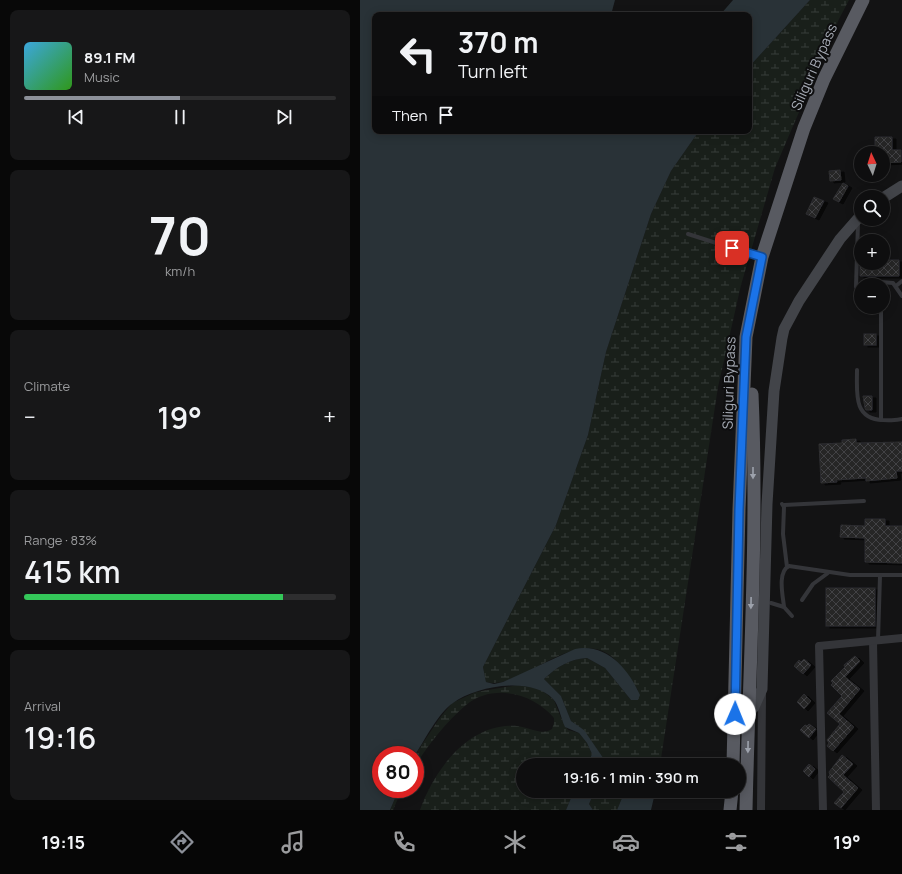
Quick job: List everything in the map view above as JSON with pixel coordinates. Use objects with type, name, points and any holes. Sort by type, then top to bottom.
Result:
[{"type":"highway","name":"Siliguri Bypass","points":[[733,758],[739,510],[746,337],[762,257],[804,128],[824,79],[863,0]]},
{"type":"highway","points":[[746,810],[754,434],[750,365],[757,283]]},
{"type":"highway","points":[[730,810],[731,798]]},
{"type":"main road","points":[[890,194],[902,186]]},
{"type":"main road","points":[[749,712],[754,707],[762,689],[767,504],[774,391],[781,343],[784,330],[799,300],[840,239],[854,223]]},
{"type":"street","points":[[823,810],[819,646],[902,638]]},
{"type":"street","points":[[876,640],[876,810]]},
{"type":"street","points":[[761,810],[762,689]]},
{"type":"lane","points":[[856,278],[856,246],[859,226]]},
{"type":"lane","points":[[688,234],[762,257]]},
{"type":"lane","points":[[896,286],[902,281]]},
{"type":"lane","points":[[890,283],[896,286],[902,296]]},
{"type":"lane","points":[[880,420],[881,314]]},
{"type":"lane","points":[[857,370],[857,396],[860,409],[869,416],[880,420],[902,419]]},
{"type":"lane","points":[[784,607],[782,575],[787,567],[783,534],[783,505],[864,501]]},
{"type":"lane","points":[[787,567],[829,573],[880,576],[902,575]]},
{"type":"lane","points":[[802,600],[813,584],[829,573]]},
{"type":"lane","points":[[876,640],[880,576]]},
{"type":"lane","points":[[771,603],[784,607],[792,616]]},
{"type":"green space","points":[[810,0],[849,0],[839,19],[775,168],[741,285],[718,387],[661,758],[603,758],[584,731],[571,721],[561,696],[544,679],[564,664],[587,658],[605,668],[631,700],[638,690],[611,656],[601,650],[590,648],[578,649],[555,657],[514,678],[496,683],[486,682],[483,667],[556,525],[588,435],[606,352],[651,214],[671,171],[697,134],[752,134],[752,64]]},
{"type":"green space","points":[[518,685],[539,688],[554,700],[561,718],[568,730],[579,733],[587,743],[592,754],[590,758],[516,758],[516,798],[571,798],[566,810],[420,810],[434,779],[444,765],[469,740],[484,732],[500,727],[517,726],[544,732],[552,729],[554,718],[535,702],[512,694],[488,694],[477,698],[466,705],[438,734],[424,753],[424,746],[421,746],[452,703],[476,692]]},
{"type":"green space","points":[[395,798],[398,798],[393,810],[390,810]]},
{"type":"green space","points":[[592,798],[622,798],[617,810],[593,810],[589,804]]},
{"type":"shaded area","points":[[360,0],[615,0],[612,12],[372,12],[372,134],[697,134],[671,171],[651,214],[606,352],[588,435],[556,525],[483,667],[486,682],[494,684],[503,682],[575,649],[586,648],[597,650],[615,660],[622,667],[635,685],[640,695],[638,700],[631,700],[605,668],[587,658],[564,664],[544,679],[561,696],[571,721],[584,730],[603,758],[590,758],[592,754],[587,743],[579,733],[565,727],[555,702],[543,692],[518,686],[503,686],[489,688],[463,697],[447,707],[420,746],[372,746],[372,798],[395,798],[390,810],[360,810]]},
{"type":"shaded area","points":[[733,0],[810,0],[752,64],[752,12],[723,12]]},
{"type":"shaded area","points":[[571,798],[592,798],[589,804],[593,810],[566,810]]},
{"type":"shaded area","points":[[622,798],[654,798],[651,810],[617,810]]},
{"type":"building","points":[[875,137],[892,137],[892,150],[901,150],[901,162],[890,163],[890,146],[875,146]]},
{"type":"building","points":[[840,170],[841,180],[830,181],[829,171]]},
{"type":"building","points":[[843,183],[848,186],[839,202],[833,199]]},
{"type":"building","points":[[814,197],[824,201],[815,218],[806,214]]},
{"type":"building","points":[[890,260],[899,260],[899,276],[860,276],[860,270],[890,270]]},
{"type":"building","points":[[864,334],[876,334],[876,345],[864,345]]},
{"type":"building","points":[[863,396],[872,396],[872,410],[866,410]]},
{"type":"building","points":[[856,439],[856,443],[902,442],[902,471],[896,471],[897,478],[866,481],[866,478],[836,480],[837,482],[821,483],[819,444],[842,443],[842,440]]},
{"type":"building","points":[[865,519],[885,519],[885,526],[902,526],[902,563],[865,562],[865,538],[840,537],[841,525],[865,526]]},
{"type":"building","points":[[826,588],[875,588],[875,626],[826,626]]},
{"type":"building","points":[[855,656],[860,661],[845,677],[860,689],[839,714],[854,727],[833,751],[827,746],[829,743],[827,740],[840,724],[827,713],[842,696],[831,685],[833,683],[831,681],[845,667],[844,665]]},
{"type":"building","points":[[804,659],[811,665],[803,674],[794,666],[799,660],[801,662]]},
{"type":"building","points":[[804,694],[811,701],[804,709],[797,702]]},
{"type":"building","points":[[809,724],[816,729],[809,738],[800,730],[805,725],[807,726]]},
{"type":"building","points":[[842,755],[853,764],[843,775],[858,788],[841,808],[834,803],[844,792],[828,777],[830,775],[829,772]]},
{"type":"building","points":[[809,764],[815,769],[809,777],[803,771]]},
{"type":"route","points":[[732,248],[762,257],[746,337],[743,408],[744,426],[736,600],[735,714]]}]
